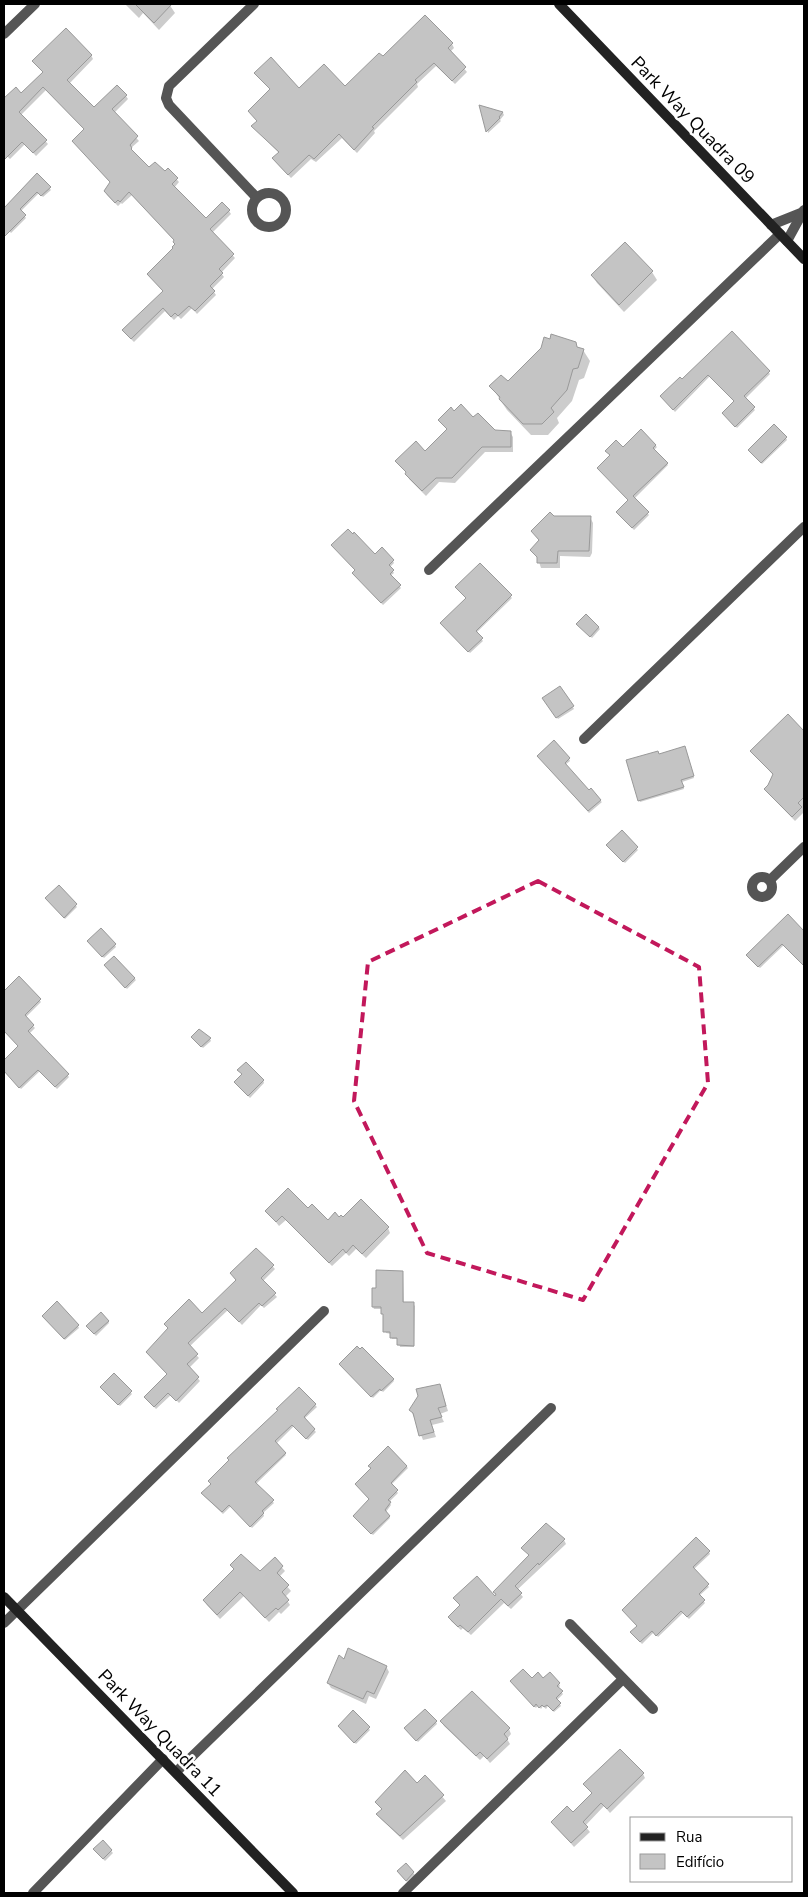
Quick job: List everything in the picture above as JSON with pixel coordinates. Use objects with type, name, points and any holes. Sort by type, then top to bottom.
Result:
[{"type":"street","points":[[4,34],[35,4]]},
{"type":"street","points":[[254,4],[169,86],[166,98],[169,105],[256,197]]},
{"type":"street","name":"Park Way Quadra 09","points":[[559,4],[804,259]]},
{"type":"street","points":[[771,225],[803,212]]},
{"type":"street","points":[[429,570],[783,238],[803,212]]},
{"type":"street","points":[[584,739],[804,527]]},
{"type":"street","points":[[770,880],[804,847]]},
{"type":"street","points":[[4,1623],[324,1311]]},
{"type":"street","points":[[176,1772],[551,1408]]},
{"type":"street","name":"Park Way Quadra 11","points":[[4,1597],[293,1893]]},
{"type":"street","points":[[570,1624],[652,1709]]},
{"type":"street","points":[[403,1893],[622,1679]]},
{"type":"street","points":[[33,1893],[164,1759]]},
{"type":"highlighted area","points":[[538,881],[699,967],[708,1083],[583,1300],[427,1253],[354,1101],[368,962]]},
{"type":"building","points":[[135,4],[172,4],[154,23]]},
{"type":"building","points":[[425,15],[453,43],[448,48],[466,67],[452,81],[434,63],[415,80],[417,82],[372,127],[374,128],[354,150],[339,134],[314,159],[309,155],[288,175],[272,158],[279,152],[251,126],[257,121],[248,111],[270,89],[254,73],[271,57],[299,88],[324,64],[345,86],[379,53],[383,56]]},
{"type":"building","points":[[66,28],[92,55],[67,80],[94,107],[117,85],[127,95],[112,109],[138,136],[130,145],[131,149],[149,167],[155,162],[165,171],[168,168],[178,178],[172,184],[206,218],[222,202],[230,210],[210,229],[234,254],[219,269],[223,273],[210,286],[215,291],[195,311],[189,306],[178,316],[175,313],[171,317],[163,308],[131,339],[122,330],[163,291],[147,274],[173,248],[174,240],[129,192],[120,202],[118,200],[115,203],[104,191],[110,182],[72,141],[84,129],[43,87],[19,112],[47,140],[33,153],[22,142],[4,160],[4,98],[16,87],[21,93],[43,72],[32,61]]},
{"type":"building","points":[[479,105],[503,112],[500,118],[486,132]]},
{"type":"building","points":[[37,173],[51,187],[41,196],[37,192],[20,209],[26,215],[4,237],[4,208]]},
{"type":"building","points":[[625,242],[653,271],[619,305],[591,275]]},
{"type":"building","points":[[732,331],[770,371],[744,396],[755,407],[735,427],[722,413],[734,401],[708,375],[673,410],[660,396],[680,377],[682,379]]},
{"type":"building","points":[[551,334],[576,342],[577,347],[584,349],[578,368],[573,369],[567,390],[551,408],[554,412],[542,424],[523,424],[489,386],[501,375],[508,381],[541,348],[544,337],[550,339]]},
{"type":"building","points":[[461,404],[473,417],[478,413],[495,430],[511,431],[511,447],[482,447],[452,478],[436,478],[422,491],[395,461],[416,441],[425,451],[447,429],[438,420],[451,407],[454,411]]},
{"type":"building","points":[[774,424],[787,437],[761,463],[748,450]]},
{"type":"building","points":[[641,429],[656,445],[653,448],[668,463],[633,496],[649,512],[632,528],[616,512],[628,500],[597,468],[610,455],[605,451],[616,440],[623,447]]},
{"type":"building","points":[[550,512],[554,516],[591,516],[589,551],[558,551],[557,563],[537,563],[537,557],[530,550],[539,540],[531,531]]},
{"type":"building","points":[[348,529],[353,534],[354,532],[375,554],[382,547],[394,560],[389,565],[394,570],[390,574],[401,585],[381,603],[352,573],[355,570],[331,545]]},
{"type":"building","points":[[480,563],[512,595],[476,631],[483,638],[468,652],[440,623],[466,598],[455,587]]},
{"type":"building","points":[[586,614],[599,627],[590,637],[576,624]]},
{"type":"building","points":[[560,686],[574,706],[556,718],[542,698]]},
{"type":"building","points":[[788,714],[804,731],[804,797],[798,803],[802,807],[792,817],[764,789],[773,774],[750,751]]},
{"type":"building","points":[[554,740],[570,758],[565,763],[589,790],[591,788],[601,800],[588,811],[537,756]]},
{"type":"building","points":[[685,746],[694,776],[681,780],[684,787],[638,801],[626,760],[658,751],[659,754]]},
{"type":"building","points":[[622,830],[638,847],[623,862],[606,845]]},
{"type":"building","points":[[59,885],[77,904],[64,918],[45,898]]},
{"type":"building","points":[[788,914],[804,931],[804,966],[782,944],[758,967],[746,955]]},
{"type":"building","points":[[101,928],[116,944],[102,957],[87,941]]},
{"type":"building","points":[[114,956],[135,978],[125,988],[104,965]]},
{"type":"building","points":[[19,976],[41,999],[25,1015],[34,1025],[28,1031],[69,1074],[55,1087],[38,1070],[19,1088],[4,1071],[4,1060],[18,1046],[4,1031],[4,991]]},
{"type":"building","points":[[199,1029],[211,1038],[201,1047],[191,1037]]},
{"type":"building","points":[[246,1062],[264,1080],[248,1096],[234,1082],[242,1074],[237,1070]]},
{"type":"building","points":[[288,1188],[308,1208],[312,1204],[328,1220],[335,1212],[339,1217],[341,1215],[343,1217],[361,1199],[389,1227],[362,1254],[353,1245],[346,1253],[343,1249],[329,1263],[282,1216],[276,1222],[265,1211]]},
{"type":"building","points":[[256,1248],[274,1265],[261,1278],[276,1293],[262,1306],[259,1303],[239,1322],[225,1308],[188,1343],[198,1354],[187,1364],[199,1377],[176,1401],[168,1393],[154,1407],[144,1397],[167,1374],[146,1352],[168,1328],[164,1324],[189,1299],[202,1313],[236,1280],[230,1273]]},
{"type":"building","points":[[376,1270],[403,1271],[403,1302],[414,1302],[414,1346],[397,1345],[397,1338],[390,1338],[390,1332],[383,1332],[381,1307],[372,1307],[372,1288],[376,1288]]},
{"type":"building","points":[[57,1301],[79,1325],[64,1339],[42,1316]]},
{"type":"building","points":[[101,1312],[109,1321],[94,1334],[86,1326]]},
{"type":"building","points":[[357,1346],[360,1349],[362,1347],[394,1379],[371,1397],[339,1364]]},
{"type":"building","points":[[114,1373],[132,1391],[118,1405],[100,1387]]},
{"type":"building","points":[[440,1384],[446,1406],[438,1408],[442,1417],[430,1420],[434,1432],[419,1436],[413,1413],[409,1410],[418,1396],[416,1389]]},
{"type":"building","points":[[299,1387],[316,1404],[304,1417],[315,1429],[306,1439],[292,1425],[275,1441],[286,1453],[255,1482],[274,1500],[262,1511],[264,1513],[250,1527],[229,1505],[222,1512],[201,1493],[211,1484],[208,1481],[229,1460],[227,1458],[278,1410],[276,1409]]},
{"type":"building","points":[[388,1446],[407,1466],[391,1483],[398,1490],[388,1500],[391,1502],[385,1510],[390,1516],[371,1534],[353,1516],[369,1499],[355,1484],[371,1468],[368,1466]]},
{"type":"building","points":[[546,1523],[565,1539],[515,1586],[522,1593],[508,1606],[501,1599],[468,1632],[460,1625],[458,1627],[448,1617],[460,1605],[453,1598],[477,1576],[495,1596],[496,1594],[493,1592],[529,1555],[521,1548]]},
{"type":"building","points":[[696,1537],[710,1551],[693,1567],[709,1584],[699,1594],[705,1600],[687,1617],[681,1611],[656,1636],[652,1631],[640,1642],[630,1632],[637,1626],[622,1610]]},
{"type":"building","points":[[241,1554],[260,1571],[275,1557],[283,1566],[277,1573],[289,1585],[282,1592],[289,1600],[265,1618],[240,1592],[217,1615],[203,1600],[234,1569],[230,1565]]},
{"type":"building","points":[[348,1648],[387,1666],[374,1694],[367,1691],[363,1699],[327,1683],[339,1655],[344,1659]]},
{"type":"building","points":[[523,1669],[532,1678],[538,1672],[543,1678],[550,1672],[560,1683],[557,1686],[563,1691],[556,1698],[561,1703],[553,1711],[547,1705],[544,1707],[542,1705],[539,1708],[536,1704],[534,1707],[510,1681]]},
{"type":"building","points":[[472,1691],[510,1728],[504,1734],[508,1739],[487,1759],[480,1752],[476,1756],[440,1721]]},
{"type":"building","points":[[425,1709],[437,1721],[416,1741],[404,1728]]},
{"type":"building","points":[[353,1710],[370,1727],[354,1743],[338,1726]]},
{"type":"building","points":[[620,1749],[644,1773],[607,1809],[601,1803],[583,1822],[588,1827],[571,1843],[551,1822],[567,1806],[573,1812],[592,1793],[583,1784]]},
{"type":"building","points":[[405,1770],[417,1783],[425,1775],[444,1795],[400,1836],[376,1814],[382,1809],[375,1802]]},
{"type":"building","points":[[103,1840],[112,1850],[103,1859],[93,1849]]},
{"type":"building","points":[[406,1863],[414,1872],[406,1881],[397,1871]]}]
